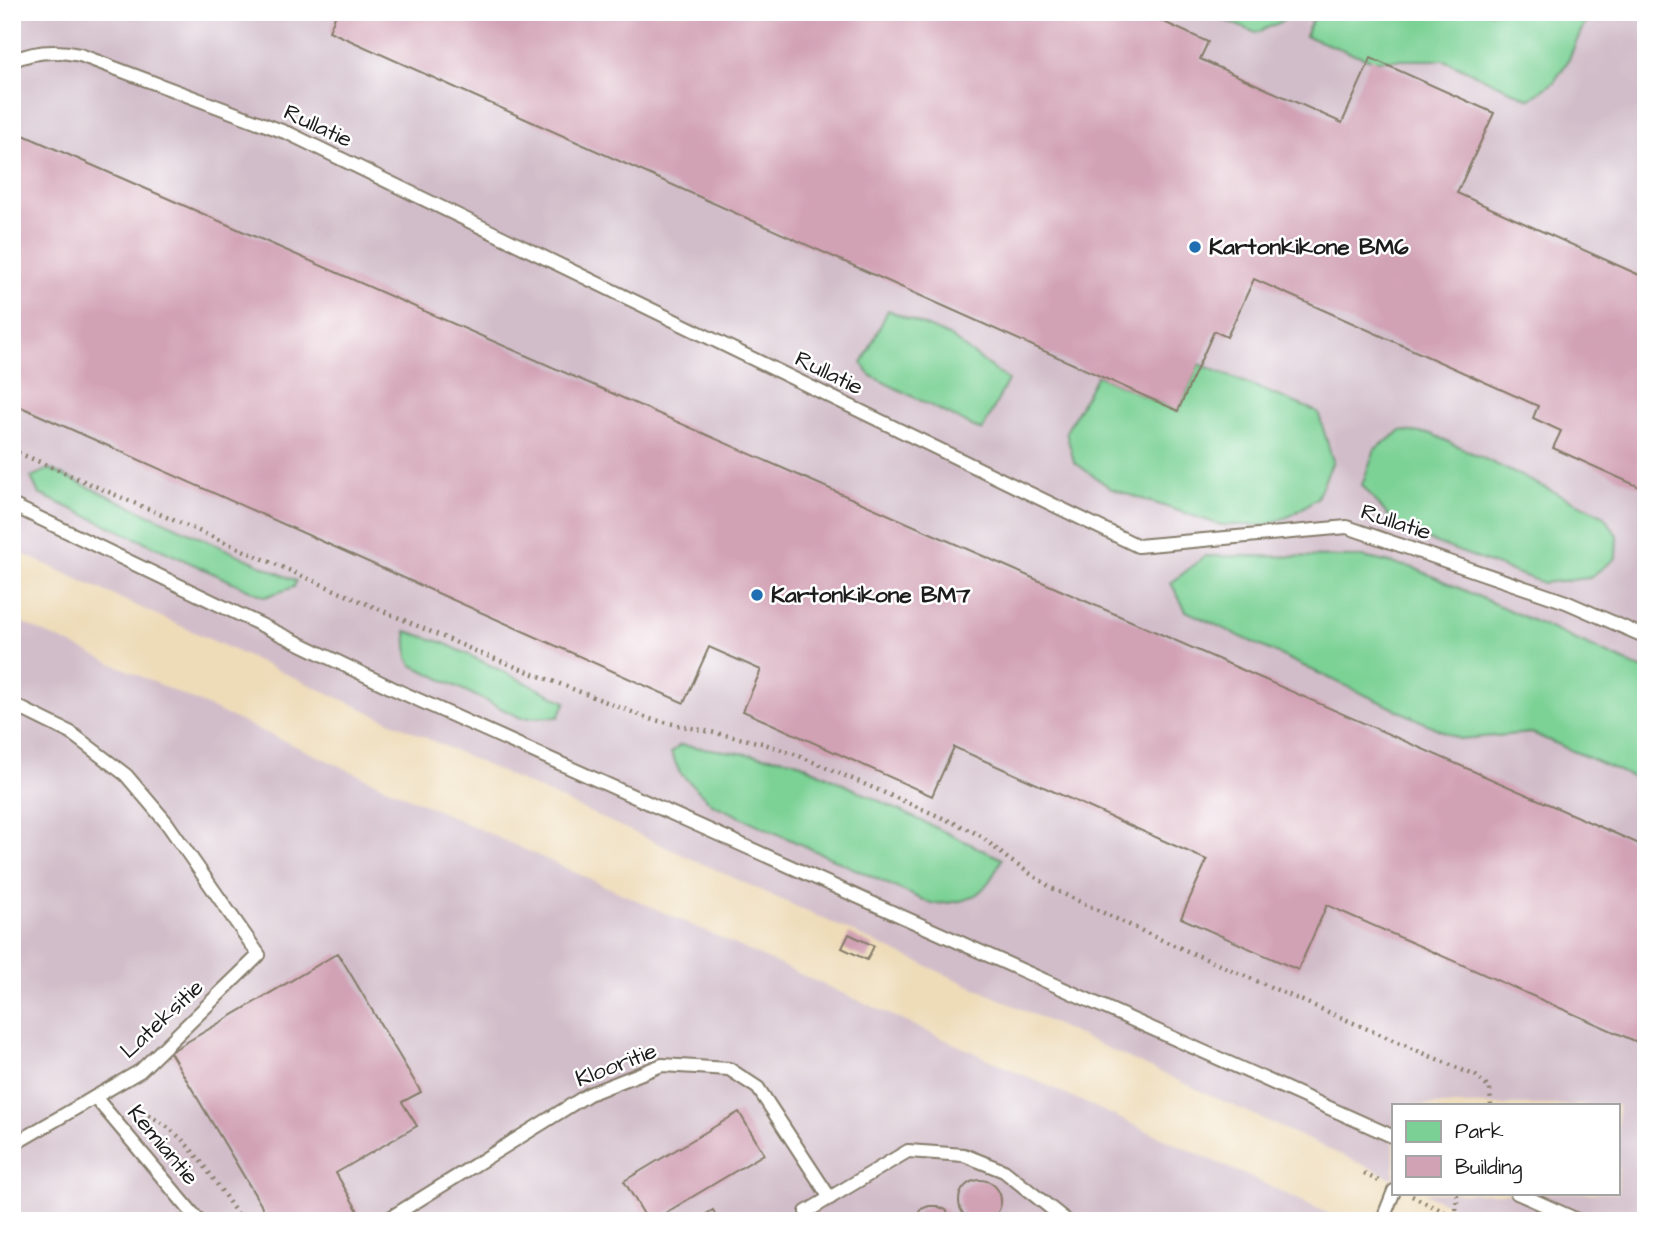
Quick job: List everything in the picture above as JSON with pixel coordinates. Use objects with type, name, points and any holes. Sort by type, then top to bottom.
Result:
[{"type":"lane","name":"Rullatie","points":[[12,61],[39,53],[68,52],[80,55],[290,134],[1138,546],[1347,527],[1566,602],[1646,637]]},
{"type":"lane","points":[[12,505],[394,689],[1392,1136]]},
{"type":"lane","name":"Lateksitie","points":[[12,704],[71,733],[126,775],[166,822],[259,955],[140,1072],[12,1145]]},
{"type":"lane","name":"Klooritie","points":[[385,1221],[589,1094],[662,1065],[729,1069],[758,1088],[830,1198]]},
{"type":"lane","name":"Kemiantie","points":[[95,1097],[199,1221]]},
{"type":"lane","points":[[811,1221],[806,1212],[908,1151],[964,1155],[1004,1171],[1067,1221]]},
{"type":"lane","points":[[1382,1221],[1393,1194]]},
{"type":"lane","points":[[1519,1194],[1580,1221]]},
{"type":"path","points":[[12,450],[493,658],[650,719],[762,743],[797,755],[959,825],[981,836],[1007,859],[1055,890],[1181,948],[1476,1076],[1490,1089],[1491,1104]]},
{"type":"path","points":[[1406,1194],[1463,1221]]},
{"type":"path","points":[[1456,1217],[1457,1194]]},
{"type":"shaded area","points":[[12,12],[1646,12],[1646,1221],[1484,1221],[1425,1194],[1620,1194],[1620,1104],[1392,1104],[1392,1178],[12,549]]},
{"type":"shaded area","points":[[12,618],[1274,1188],[1344,1221],[12,1221]]},
{"type":"green space","points":[[1205,12],[1287,12],[1283,21],[1256,33]]},
{"type":"green space","points":[[1316,12],[1585,12],[1588,15],[1568,61],[1554,82],[1530,99],[1444,60],[1371,60],[1305,36]]},
{"type":"green space","points":[[888,310],[949,336],[1008,380],[982,431],[871,376],[862,364]]},
{"type":"green space","points":[[1199,364],[1318,412],[1333,461],[1317,498],[1292,515],[1267,525],[1221,525],[1112,489],[1074,462],[1066,432],[1097,375],[1178,411]]},
{"type":"green space","points":[[1401,431],[1432,434],[1603,515],[1617,535],[1616,558],[1589,578],[1543,583],[1399,529],[1362,485],[1375,449]]},
{"type":"green space","points":[[49,469],[296,581],[294,587],[265,597],[39,494],[31,477]]},
{"type":"green space","points":[[1205,556],[1363,557],[1414,568],[1646,671],[1646,783],[1532,733],[1459,739],[1186,611],[1171,583]]},
{"type":"green space","points":[[406,631],[444,643],[566,702],[558,717],[521,718],[412,665],[408,658]]},
{"type":"green space","points":[[680,745],[793,760],[1002,859],[989,882],[975,895],[958,901],[932,904],[712,804],[680,773],[671,753]]},
{"type":"building","name":"Kartonkikone BM6","points":[[337,12],[1142,12],[1208,42],[1200,59],[1342,123],[1371,58],[1494,113],[1457,193],[1646,278],[1646,490],[1553,448],[1561,431],[1533,418],[1538,406],[1254,279],[1227,337],[1214,331],[1178,411],[329,31]]},
{"type":"building","name":"Kartonkikone BM7","points":[[12,130],[1646,847],[1646,1046],[1327,905],[1298,970],[1181,918],[1207,860],[954,747],[932,796],[743,711],[761,670],[709,647],[684,703],[12,403]]},
{"type":"building","points":[[849,934],[874,946],[867,960],[842,948]]},
{"type":"building","points":[[338,953],[421,1092],[402,1102],[417,1126],[336,1173],[359,1213],[347,1221],[262,1221],[261,1218],[267,1215],[170,1052]]},
{"type":"building","points":[[739,1112],[764,1154],[648,1221],[624,1181]]},
{"type":"building","points":[[980,1180],[995,1186],[1001,1201],[995,1216],[980,1222],[965,1216],[959,1201],[965,1186]]},
{"type":"building","points":[[929,1206],[946,1210],[953,1221],[913,1221],[921,1209]]},
{"type":"building","points":[[713,1210],[719,1221],[695,1221]]},
{"type":"place","name":"Kartonkikone BM6","points":[[1195,247]]},
{"type":"place","name":"Kartonkikone BM7","points":[[757,595]]}]
